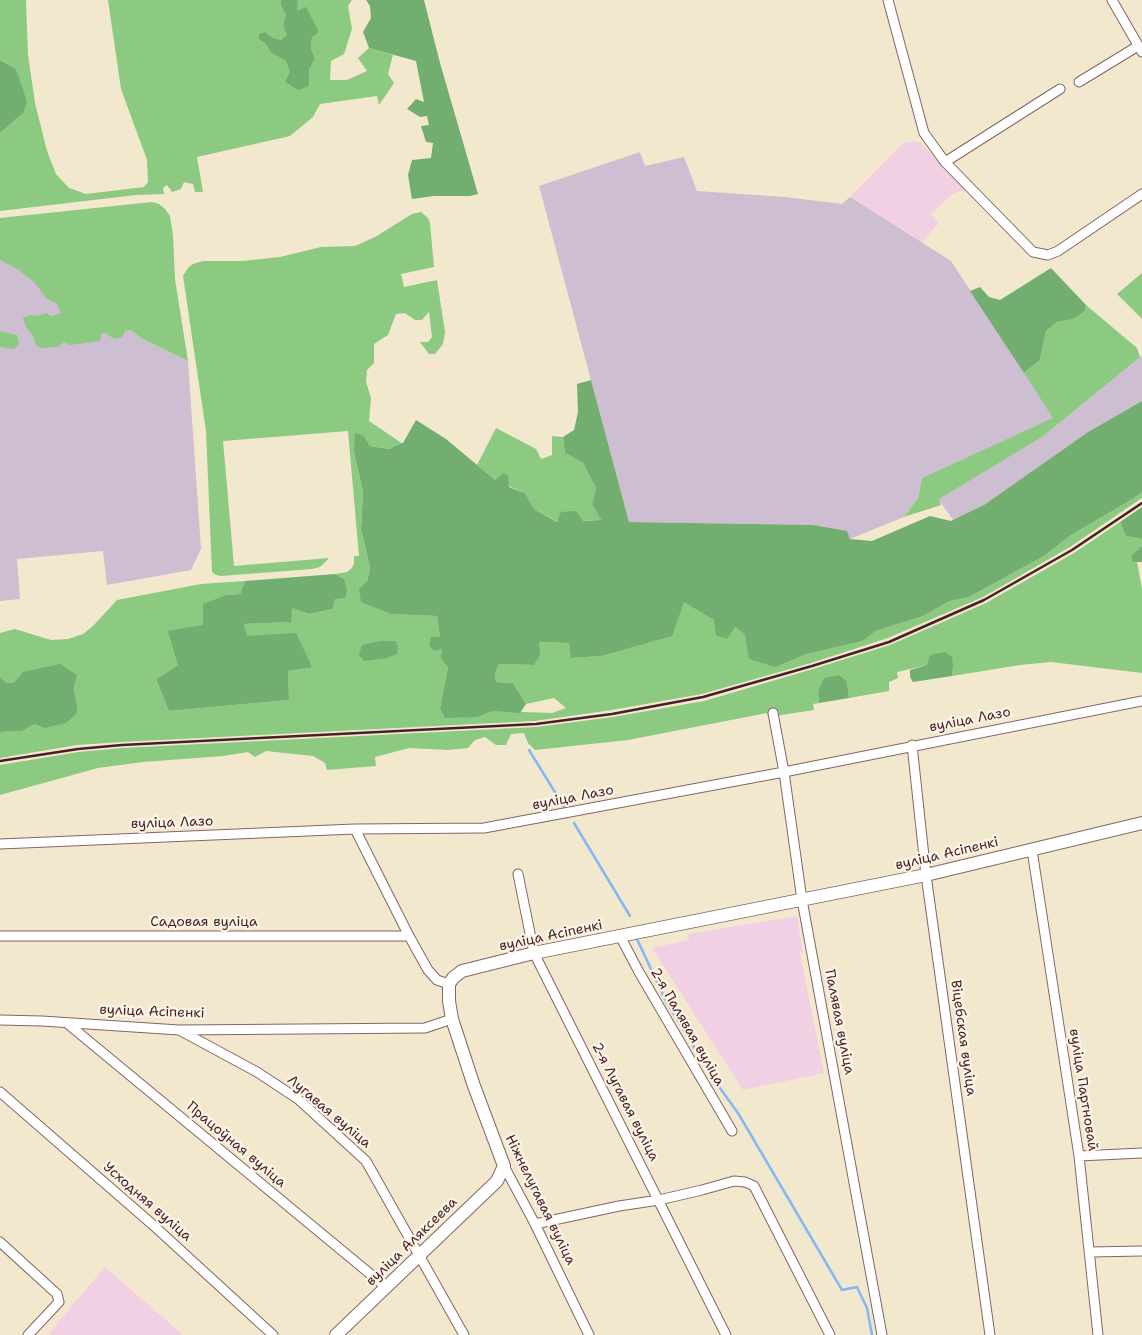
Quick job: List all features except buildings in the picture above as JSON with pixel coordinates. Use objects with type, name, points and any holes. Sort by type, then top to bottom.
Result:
[{"type":"street","points":[[888,0],[924,133],[945,162],[1033,252],[1048,255],[1058,251],[1142,194]]},
{"type":"street","points":[[1078,82],[1140,49],[1112,0]]},
{"type":"street","points":[[945,162],[1060,89]]},
{"type":"street","name":"вуліца Лазо","points":[[0,844],[356,829],[484,828],[784,772],[912,745],[1142,701]]},
{"type":"street","name":"Палявая вуліца","points":[[774,713],[802,900],[882,1335]]},
{"type":"street","name":"Віцебская вуліца","points":[[912,745],[926,876],[990,1335]]},
{"type":"street","name":"вуліца Асіпенкі","points":[[449,984],[462,971],[534,953],[926,876],[1142,823]]},
{"type":"street","points":[[356,829],[428,970],[437,980],[449,984],[452,1018]]},
{"type":"street","name":"вуліца Партновай","points":[[1032,850],[1079,1156],[1098,1335]]},
{"type":"street","name":"2-я Лугавая вуліца","points":[[518,874],[534,953],[726,1335]]},
{"type":"street","name":"Садовая вуліца","points":[[0,936],[409,936]]},
{"type":"street","name":"2-я Палявая вуліца","points":[[620,936],[732,1131]]},
{"type":"street","name":"вуліца Асіпенкі","points":[[0,1020],[179,1030],[424,1028],[452,1018]]},
{"type":"street","name":"Ніжнелугавая вуліца","points":[[452,1018],[474,1086],[504,1166],[535,1224],[589,1335]]},
{"type":"street","name":"Працоўная вуліца","points":[[68,1024],[386,1288]]},
{"type":"street","name":"Лугавая вуліца","points":[[179,1030],[257,1072],[298,1099],[366,1161],[464,1335]]},
{"type":"street","name":"Усходняя вуліца","points":[[0,1092],[153,1225],[273,1335]]},
{"type":"street","points":[[1079,1156],[1142,1154]]},
{"type":"street","name":"вуліца Аляксеева","points":[[336,1335],[497,1181],[504,1166]]},
{"type":"street","points":[[535,1224],[619,1206],[659,1200],[734,1181],[745,1182],[754,1186],[830,1335]]},
{"type":"street","points":[[0,1242],[57,1294],[59,1302],[28,1335]]},
{"type":"street","points":[[1090,1252],[1142,1251]]},
{"type":"shaded area","points":[[904,142],[920,142],[965,190],[954,193],[931,214],[939,223],[921,243],[850,197]]},
{"type":"shaded area","points":[[640,152],[645,166],[684,157],[697,191],[785,197],[842,204],[850,197],[951,261],[1054,418],[922,478],[918,498],[904,517],[850,539],[813,525],[629,522],[539,186]]},
{"type":"shaded area","points":[[0,239],[143,339],[188,361],[201,549],[191,570],[107,585],[103,551],[17,559],[20,599],[0,601]]},
{"type":"shaded area","points":[[1142,355],[1142,401],[1088,432],[984,505],[954,521],[938,499],[1042,437]]},
{"type":"shaded area","points":[[797,916],[803,952],[800,953],[824,1073],[743,1090],[652,948],[689,940],[688,934]]},
{"type":"shaded area","points":[[105,1267],[183,1335],[51,1335],[49,1333]]},
{"type":"green space","points":[[0,0],[26,0],[28,55],[35,103],[47,151],[56,174],[69,188],[86,194],[144,187],[148,182],[147,160],[121,89],[108,0],[281,0],[281,6],[286,15],[283,25],[288,35],[281,40],[271,37],[265,43],[271,53],[286,61],[291,72],[309,86],[309,70],[315,59],[311,48],[312,36],[319,32],[296,12],[298,0],[352,0],[348,6],[352,29],[344,54],[331,61],[330,80],[347,80],[367,71],[358,58],[369,48],[393,55],[388,74],[394,83],[379,105],[377,96],[320,104],[313,117],[290,136],[197,157],[203,192],[195,192],[193,184],[184,182],[181,189],[172,192],[167,185],[163,188],[164,194],[136,195],[0,211],[0,133],[23,113],[16,69],[0,60]]},
{"type":"green space","points":[[281,0],[298,0],[297,11],[306,7],[319,32],[312,37],[311,48],[315,59],[309,70],[309,86],[298,90],[285,82],[290,72],[286,61],[271,53],[265,43],[259,39],[259,34],[265,32],[271,37],[281,40],[287,35],[283,25],[286,15],[281,6]]},
{"type":"green space","points":[[366,0],[424,0],[478,194],[412,199],[408,175],[412,160],[431,158],[433,143],[426,142],[421,126],[429,125],[427,116],[420,117],[407,109],[416,99],[424,102],[416,61],[369,48],[363,32],[371,18],[370,6]]},
{"type":"green space","points":[[0,60],[16,69],[27,102],[23,113],[0,133]]},
{"type":"green space","points":[[152,202],[159,204],[170,216],[175,279],[188,361],[143,339],[130,330],[125,331],[122,337],[114,339],[106,333],[102,333],[100,341],[70,345],[64,342],[58,347],[41,348],[36,345],[23,318],[30,315],[38,316],[46,313],[52,316],[61,313],[57,304],[46,298],[35,283],[19,270],[0,260],[0,218]]},
{"type":"green space","points":[[421,212],[428,218],[430,223],[434,267],[401,274],[404,287],[437,280],[445,332],[443,344],[435,354],[429,354],[420,342],[428,342],[432,337],[429,312],[422,320],[415,320],[405,313],[396,314],[388,335],[374,344],[374,363],[367,370],[366,382],[371,398],[369,421],[403,444],[389,449],[370,446],[364,436],[354,452],[363,492],[361,529],[370,568],[367,582],[391,614],[437,616],[442,649],[448,667],[440,708],[478,717],[493,711],[552,713],[566,708],[554,698],[526,704],[513,683],[496,682],[495,673],[499,664],[534,665],[538,642],[569,643],[572,658],[602,656],[671,636],[684,601],[714,620],[735,627],[776,667],[807,654],[863,641],[876,631],[923,616],[950,601],[969,597],[1044,556],[1071,535],[1142,492],[1142,498],[1070,547],[983,597],[888,638],[811,663],[702,694],[535,721],[77,745],[0,758],[0,732],[22,731],[77,706],[74,688],[77,675],[7,683],[0,677],[0,633],[15,629],[51,640],[68,639],[83,634],[117,600],[201,584],[245,581],[240,594],[227,595],[203,625],[178,665],[156,679],[169,711],[289,700],[288,671],[312,666],[246,636],[244,624],[290,622],[292,608],[309,614],[333,609],[335,599],[344,579],[335,574],[347,572],[352,568],[354,556],[359,556],[348,431],[223,441],[234,566],[329,558],[320,567],[312,569],[221,576],[212,572],[206,431],[183,276],[193,264],[203,261],[242,261],[280,257],[321,247],[355,246],[375,237],[412,214]]},
{"type":"green space","points":[[1051,268],[1086,305],[1085,311],[1074,319],[1057,322],[1046,331],[1040,360],[1024,373],[970,291],[980,287],[989,297],[1000,300]]},
{"type":"green space","points":[[1142,273],[1142,319],[1117,294]]},
{"type":"green space","points":[[1086,305],[1137,348],[1140,357],[1042,437],[939,499],[941,505],[904,517],[918,498],[922,478],[1053,418],[1024,373],[1040,360],[1046,331],[1057,322],[1074,319],[1085,311]]},
{"type":"green space","points":[[0,331],[17,335],[19,344],[14,349],[0,347]]},
{"type":"green space","points":[[591,380],[629,522],[813,525],[847,531],[850,539],[872,541],[930,516],[951,521],[984,505],[1088,432],[1142,401],[1142,492],[1071,535],[1044,556],[969,597],[950,601],[923,616],[876,631],[863,641],[807,654],[776,667],[749,659],[745,635],[735,627],[727,639],[716,635],[714,620],[684,602],[672,636],[602,656],[571,658],[569,643],[539,642],[540,655],[534,665],[499,664],[495,673],[496,682],[513,683],[526,704],[520,713],[493,711],[478,717],[445,718],[440,708],[448,667],[441,658],[442,649],[434,651],[429,645],[431,637],[440,637],[437,616],[391,614],[361,602],[359,589],[367,582],[370,568],[361,529],[363,492],[354,452],[355,433],[364,436],[370,446],[389,449],[403,443],[416,420],[446,439],[495,480],[503,473],[508,475],[509,487],[525,493],[534,509],[557,522],[561,512],[576,511],[583,521],[601,520],[592,504],[596,488],[583,463],[565,453],[563,437],[574,430],[578,412],[577,384]]},
{"type":"green space","points":[[496,428],[536,449],[541,459],[552,455],[552,436],[563,437],[565,453],[583,463],[596,488],[592,504],[601,520],[558,522],[534,509],[525,493],[495,480],[477,465]]},
{"type":"green space","points":[[1142,507],[1142,539],[1126,536],[1120,522]]},
{"type":"green space","points":[[1120,522],[1126,536],[1142,539],[1142,546],[1131,556],[1132,562],[1137,562],[1142,589],[1142,673],[1051,662],[952,676],[953,667],[927,665],[897,672],[898,678],[889,682],[889,691],[849,698],[847,682],[818,691],[819,703],[813,704],[814,710],[768,717],[767,713],[628,740],[535,750],[528,743],[524,733],[511,734],[506,745],[496,745],[485,737],[475,740],[468,748],[448,750],[409,748],[375,757],[376,766],[327,770],[325,763],[313,756],[266,751],[255,757],[248,752],[98,768],[0,795],[0,765],[78,752],[122,748],[536,727],[613,717],[704,701],[890,645],[986,603],[1074,553]]},
{"type":"green space","points":[[1142,546],[1142,562],[1132,562],[1131,556]]},
{"type":"green space","points":[[335,574],[344,579],[347,590],[345,598],[335,599],[333,609],[309,614],[292,608],[291,622],[244,624],[247,636],[296,633],[312,667],[288,671],[289,700],[169,711],[156,679],[178,665],[168,631],[203,625],[203,604],[227,595],[240,594],[245,581]]},
{"type":"green space","points":[[380,641],[395,641],[398,646],[397,654],[387,658],[364,661],[359,655],[362,645]]},
{"type":"green space","points":[[945,652],[952,657],[952,676],[913,682],[910,677],[910,670],[927,665],[930,655]]},
{"type":"green space","points":[[60,664],[77,675],[74,688],[77,713],[66,723],[45,728],[35,724],[22,731],[0,732],[0,677],[7,683],[14,683],[23,672]]},
{"type":"green space","points":[[839,675],[847,682],[849,698],[819,703],[818,692],[824,678]]},
{"type":"waterway","points":[[529,750],[566,810]]},
{"type":"waterway","points":[[574,823],[630,916]]},
{"type":"waterway","points":[[636,937],[666,1001],[712,1077],[738,1113],[842,1290],[857,1287],[867,1308],[872,1335]]},
{"type":"railway","points":[[0,761],[78,749],[122,745],[536,724],[612,714],[703,697],[889,642],[984,600],[1072,550],[1142,503]]}]
